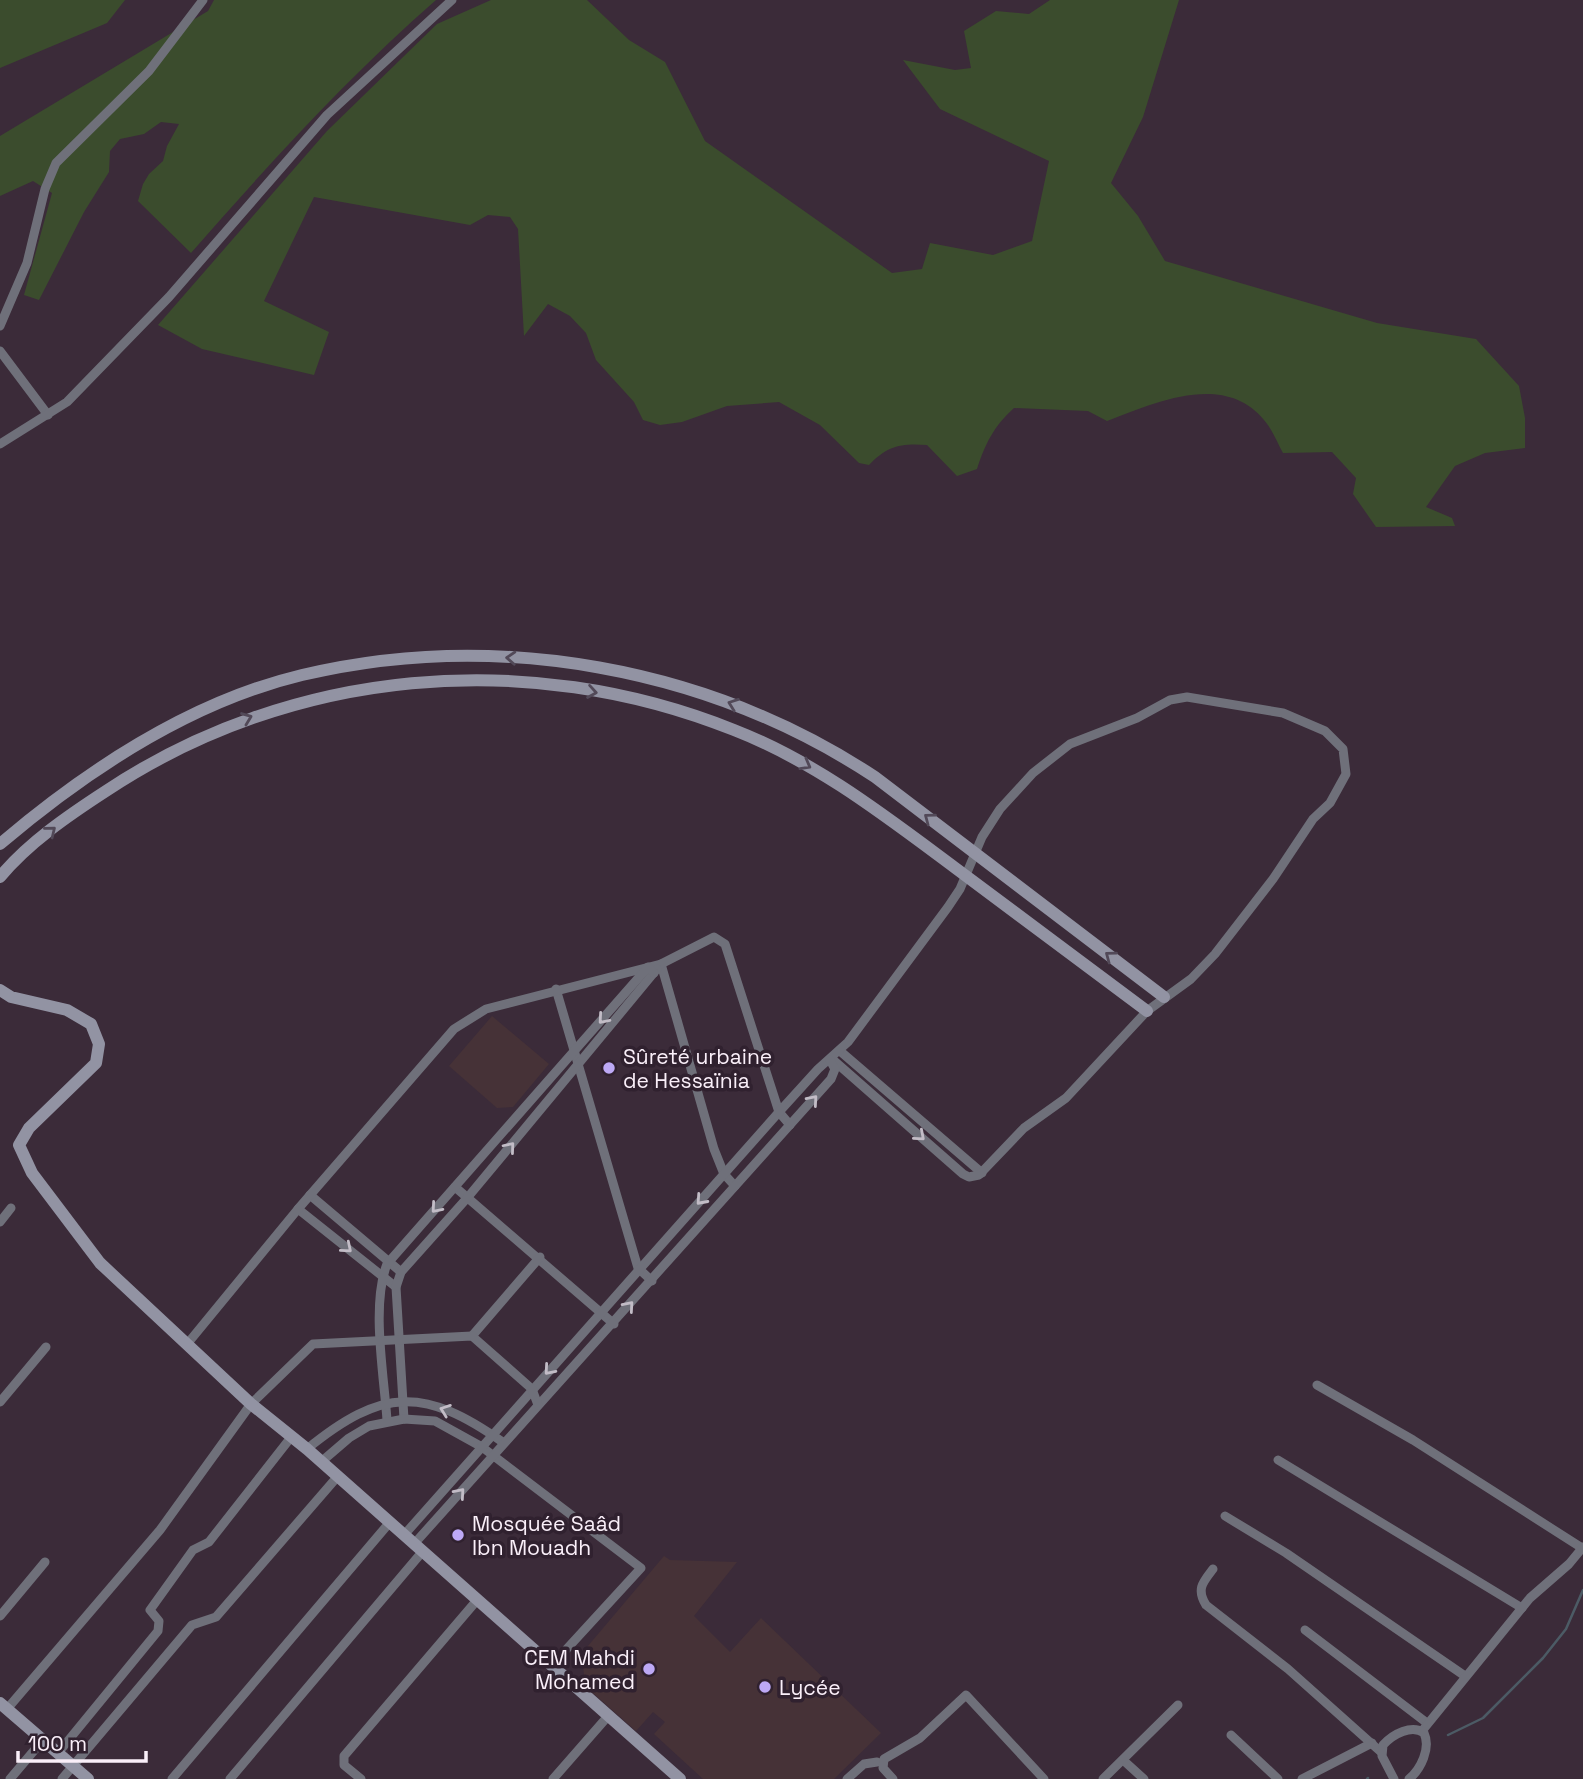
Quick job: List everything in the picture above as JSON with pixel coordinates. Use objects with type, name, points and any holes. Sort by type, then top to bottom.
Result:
[{"type":"street","points":[[0,326],[27,263],[45,189],[55,163],[149,71],[203,0]]},
{"type":"street","points":[[0,444],[67,402],[169,297],[327,115],[452,0]]},
{"type":"street","points":[[0,351],[48,415]]},
{"type":"street","points":[[0,844],[42,808],[97,769],[173,725],[243,694],[302,675],[460,654],[596,666],[663,680],[735,705],[793,728],[842,755],[1164,997]]},
{"type":"street","points":[[0,877],[48,833],[150,761],[212,731],[271,709],[335,693],[405,683],[481,681],[550,684],[669,708],[735,730],[853,791],[1147,1011]]},
{"type":"street","points":[[230,1779],[414,1543],[492,1434],[779,1112],[831,1059],[840,1051],[948,907],[1000,808],[1045,763],[1070,744],[1137,718],[1170,700],[1193,697],[1262,708],[1301,720],[1330,734],[1343,748],[1347,768],[1330,803],[1312,819],[1273,879],[1215,954],[1191,979],[1147,1011],[1066,1098],[1024,1128],[982,1173],[973,1177],[966,1176],[831,1059]]},
{"type":"street","points":[[387,1420],[381,1340],[382,1278],[387,1264],[574,1052],[651,970],[714,937],[725,944],[779,1112],[790,1125]]},
{"type":"street","points":[[661,964],[724,1174],[735,1186]]},
{"type":"street","points":[[188,1343],[298,1209],[454,1029],[486,1009],[556,989],[651,970]]},
{"type":"street","points":[[404,1419],[396,1287],[401,1272],[468,1198],[578,1065],[651,970]]},
{"type":"street","points":[[556,989],[638,1268],[652,1280]]},
{"type":"street","points":[[0,990],[11,997],[67,1010],[91,1024],[99,1044],[96,1063],[29,1128],[19,1145],[32,1173],[100,1263],[251,1405],[307,1448],[680,1779]]},
{"type":"street","points":[[840,1051],[982,1173]]},
{"type":"street","points":[[414,1543],[614,1324],[833,1076],[834,1066],[831,1059]]},
{"type":"street","points":[[895,1114],[904,1106]]},
{"type":"street","points":[[455,1187],[540,1257],[614,1324]]},
{"type":"street","points":[[310,1195],[387,1264],[401,1272]]},
{"type":"street","points":[[0,1222],[11,1208]]},
{"type":"street","points":[[298,1209],[396,1287]]},
{"type":"street","points":[[472,1336],[540,1257]]},
{"type":"street","points":[[88,1779],[4,1706],[160,1530],[251,1405],[313,1344],[472,1336],[532,1389],[538,1405]]},
{"type":"street","points":[[0,1402],[46,1347]]},
{"type":"street","points":[[1317,1385],[1413,1440],[1583,1548],[1522,1608],[1424,1727],[1408,1730],[1388,1739],[1381,1752]]},
{"type":"street","points":[[307,1448],[341,1421],[386,1403],[403,1401],[440,1407],[504,1443]]},
{"type":"street","points":[[321,1462],[349,1438],[387,1420],[435,1421],[482,1447],[641,1568],[552,1665]]},
{"type":"street","points":[[58,1753],[158,1631],[159,1622],[150,1610],[174,1574],[193,1550],[213,1537],[292,1436]]},
{"type":"street","points":[[1278,1460],[1522,1608]]},
{"type":"street","points":[[62,1779],[190,1628],[216,1616],[338,1476]]},
{"type":"street","points":[[1226,1516],[1286,1553],[1465,1676]]},
{"type":"street","points":[[172,1779],[390,1522]]},
{"type":"street","points":[[0,1616],[45,1562]]},
{"type":"street","points":[[1213,1569],[1200,1587],[1200,1595],[1206,1605],[1288,1669],[1372,1743],[1381,1752],[1394,1779]]},
{"type":"street","points":[[361,1779],[344,1765],[344,1756],[478,1600]]},
{"type":"street","points":[[1305,1630],[1424,1727],[1427,1744],[1419,1769],[1409,1779]]},
{"type":"street","points":[[893,1779],[883,1768],[884,1759],[920,1738],[966,1695],[1044,1779]]},
{"type":"street","points":[[1104,1779],[1178,1705]]},
{"type":"street","points":[[553,1779],[609,1715]]},
{"type":"street","points":[[1231,1735],[1278,1779]]},
{"type":"street","points":[[10,1779],[43,1740]]},
{"type":"street","points":[[1302,1779],[1372,1743]]},
{"type":"street","points":[[1123,1760],[1144,1779]]},
{"type":"street","points":[[847,1779],[864,1764],[877,1762]]},
{"type":"shaded area","points":[[492,1016],[549,1064],[513,1107],[497,1108],[449,1066]]},
{"type":"shaded area","points":[[664,1556],[670,1560],[737,1562],[694,1616],[730,1652],[761,1618],[881,1733],[834,1779],[703,1779],[654,1734],[665,1722],[653,1712],[636,1731],[585,1686],[582,1653]]},
{"type":"green space","points":[[0,0],[125,0],[107,23],[0,68]]},
{"type":"green space","points":[[214,0],[436,0],[309,122],[191,253],[138,201],[143,184],[163,161],[167,146],[179,124],[161,122],[144,134],[120,139],[110,151],[109,172],[84,212],[39,300],[24,295],[52,193],[33,181],[0,196],[0,136],[208,11]]},
{"type":"green space","points":[[491,0],[587,0],[629,40],[665,62],[705,141],[892,273],[922,269],[930,243],[993,255],[1032,241],[1049,161],[940,109],[903,60],[955,70],[971,68],[964,31],[996,11],[1029,14],[1050,0],[1179,0],[1143,117],[1111,183],[1138,216],[1165,261],[1377,323],[1476,339],[1519,386],[1525,418],[1525,448],[1485,453],[1455,466],[1426,507],[1452,518],[1455,526],[1376,527],[1353,494],[1356,478],[1332,452],[1283,453],[1267,424],[1248,405],[1229,397],[1209,394],[1167,400],[1107,421],[1088,411],[1014,408],[991,436],[977,469],[957,476],[927,445],[895,447],[869,465],[859,463],[820,425],[779,402],[727,406],[682,422],[660,425],[643,420],[634,402],[596,360],[586,333],[570,316],[548,304],[524,336],[518,229],[510,217],[488,215],[470,225],[314,197],[264,301],[329,332],[314,375],[202,349],[158,325],[327,131],[437,24]]},
{"type":"waterway","points":[[1448,1735],[1483,1718],[1543,1658],[1566,1629],[1583,1590]]},
{"type":"place","name":"Sûreté urbaine de Hessaïnia","points":[[609,1068]]},
{"type":"place","name":"Mosquée Saâd Ibn Mouadh","points":[[458,1535]]},
{"type":"place","name":"CEM Mahdi Mohamed","points":[[649,1669]]},
{"type":"place","name":"Lycée","points":[[765,1687]]}]
